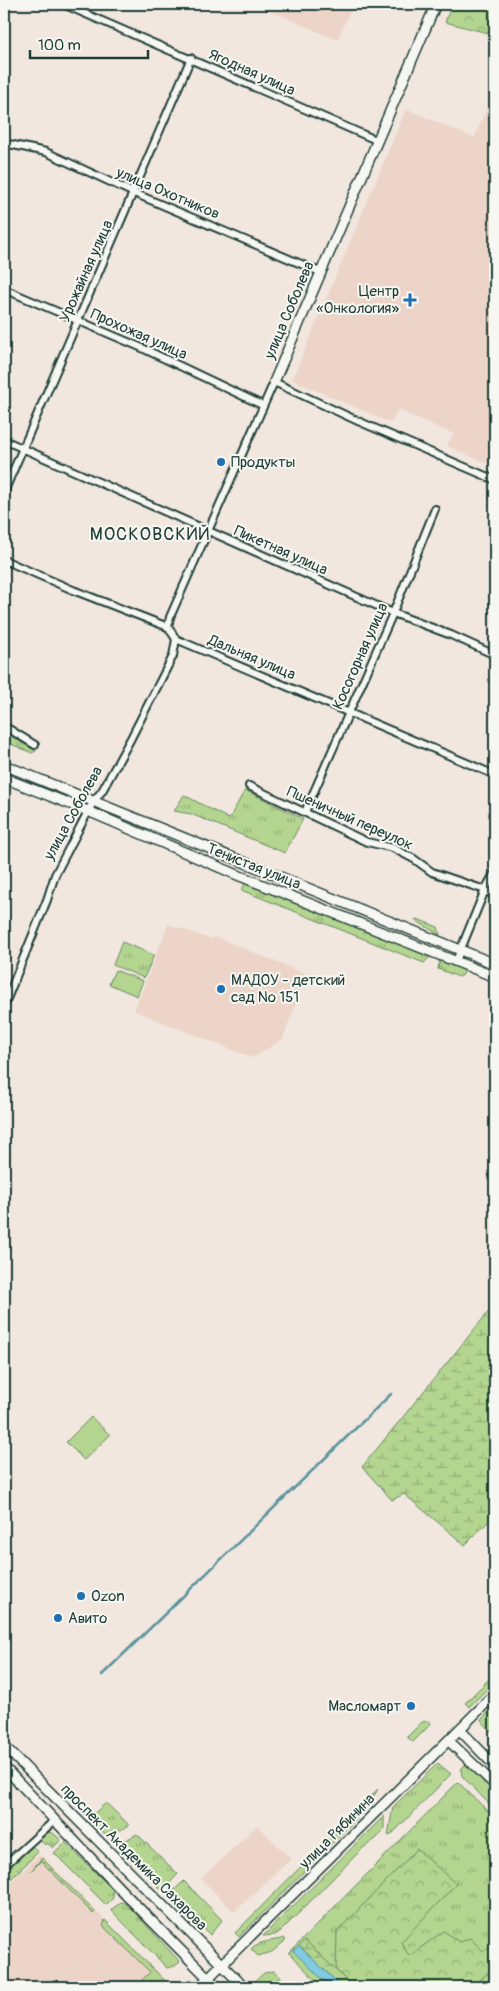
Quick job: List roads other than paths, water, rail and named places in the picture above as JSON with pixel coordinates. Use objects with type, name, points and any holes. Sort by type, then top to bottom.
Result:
[{"type":"street","name":"Ягодная улица","points":[[63,4],[376,140]]},
{"type":"street","name":"улица Соболева","points":[[168,627],[170,617],[262,405],[274,382],[376,140],[436,4]]},
{"type":"street","name":"Урожайная улица","points":[[4,492],[190,58]]},
{"type":"street","name":"улица Охотников","points":[[4,143],[46,152],[320,272]]},
{"type":"street","name":"Прохожая улица","points":[[4,288],[140,347],[262,405]]},
{"type":"street","points":[[274,382],[358,421],[495,480]]},
{"type":"street","name":"Пикетная улица","points":[[4,440],[393,614],[451,635],[495,655]]},
{"type":"street","name":"Косогорная улица","points":[[305,812],[393,614],[435,508]]},
{"type":"street","points":[[4,560],[73,590],[168,627],[176,639]]},
{"type":"street","name":"улица Соболева","points":[[4,1006],[47,900],[55,875],[93,802],[102,791],[130,740],[173,656],[176,639]]},
{"type":"street","name":"Дальняя улица","points":[[176,639],[495,775]]},
{"type":"street","points":[[4,726],[35,745]]},
{"type":"street","name":"Тенистая улица","points":[[4,765],[495,964]]},
{"type":"street","name":"Тенистая улица","points":[[4,778],[88,811],[240,876],[495,977]]},
{"type":"street","name":"Пшеничный переулок","points":[[249,786],[367,842],[392,848],[414,859],[432,872],[486,890],[495,896]]},
{"type":"street","points":[[456,962],[495,872]]},
{"type":"street","name":"улица Рябинина","points":[[199,1987],[495,1694]]},
{"type":"street","points":[[460,1730],[495,1766]]},
{"type":"street","points":[[449,1740],[495,1785]]},
{"type":"street","name":"проспект Академика Сахарова","points":[[4,1746],[244,1987]]},
{"type":"street","name":"проспект Академика Сахарова","points":[[4,1767],[217,1987]]},
{"type":"street","points":[[4,1866],[55,1820]]},
{"type":"water","points":[[299,1946],[342,1987],[330,1987],[293,1951]]},
{"type":"waterway","points":[[102,1675],[391,1394]]},
{"type":"place","name":"Центр «Онкология»","points":[[410,300]]},
{"type":"place","name":"Продукты","points":[[221,462]]},
{"type":"place","name":"МАДОУ - детский сад № 151","points":[[221,989]]},
{"type":"place","name":"Ozon","points":[[81,1596]]},
{"type":"place","name":"Авито","points":[[58,1618]]},
{"type":"place","name":"Масломарт","points":[[411,1706]]},
{"type":"district","name":"МОСКОВСКИЙ","points":[[150,534]]}]
